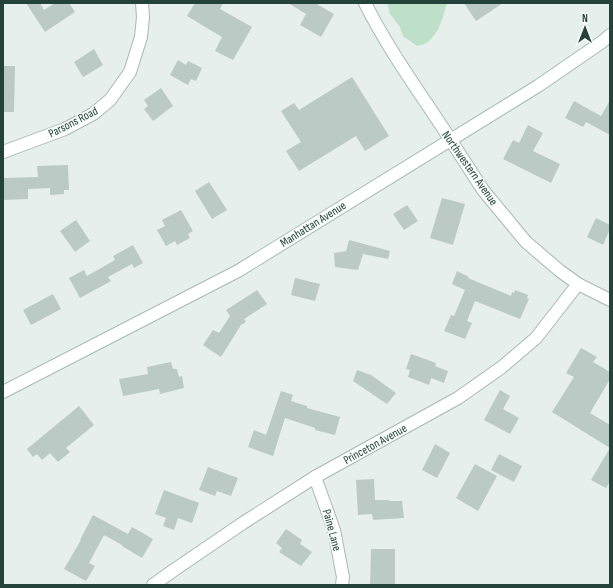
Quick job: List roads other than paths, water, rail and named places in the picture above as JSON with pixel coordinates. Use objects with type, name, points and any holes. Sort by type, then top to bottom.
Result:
[{"type":"street","name":"Parsons Road","points":[[3,152],[65,129],[93,114],[110,100],[130,72],[141,37],[143,17],[142,3]]},
{"type":"street","name":"Northwestern Avenue","points":[[365,3],[401,65],[483,190],[526,242],[578,284],[610,300]]},
{"type":"street","name":"Manhattan Avenue","points":[[3,392],[238,271],[538,86],[610,35]]},
{"type":"street","name":"Princeton Avenue","points":[[153,585],[243,523],[315,477],[458,398],[502,367],[536,338],[578,284]]},
{"type":"street","name":"Paine Lane","points":[[315,477],[334,530],[343,577],[342,585]]}]
